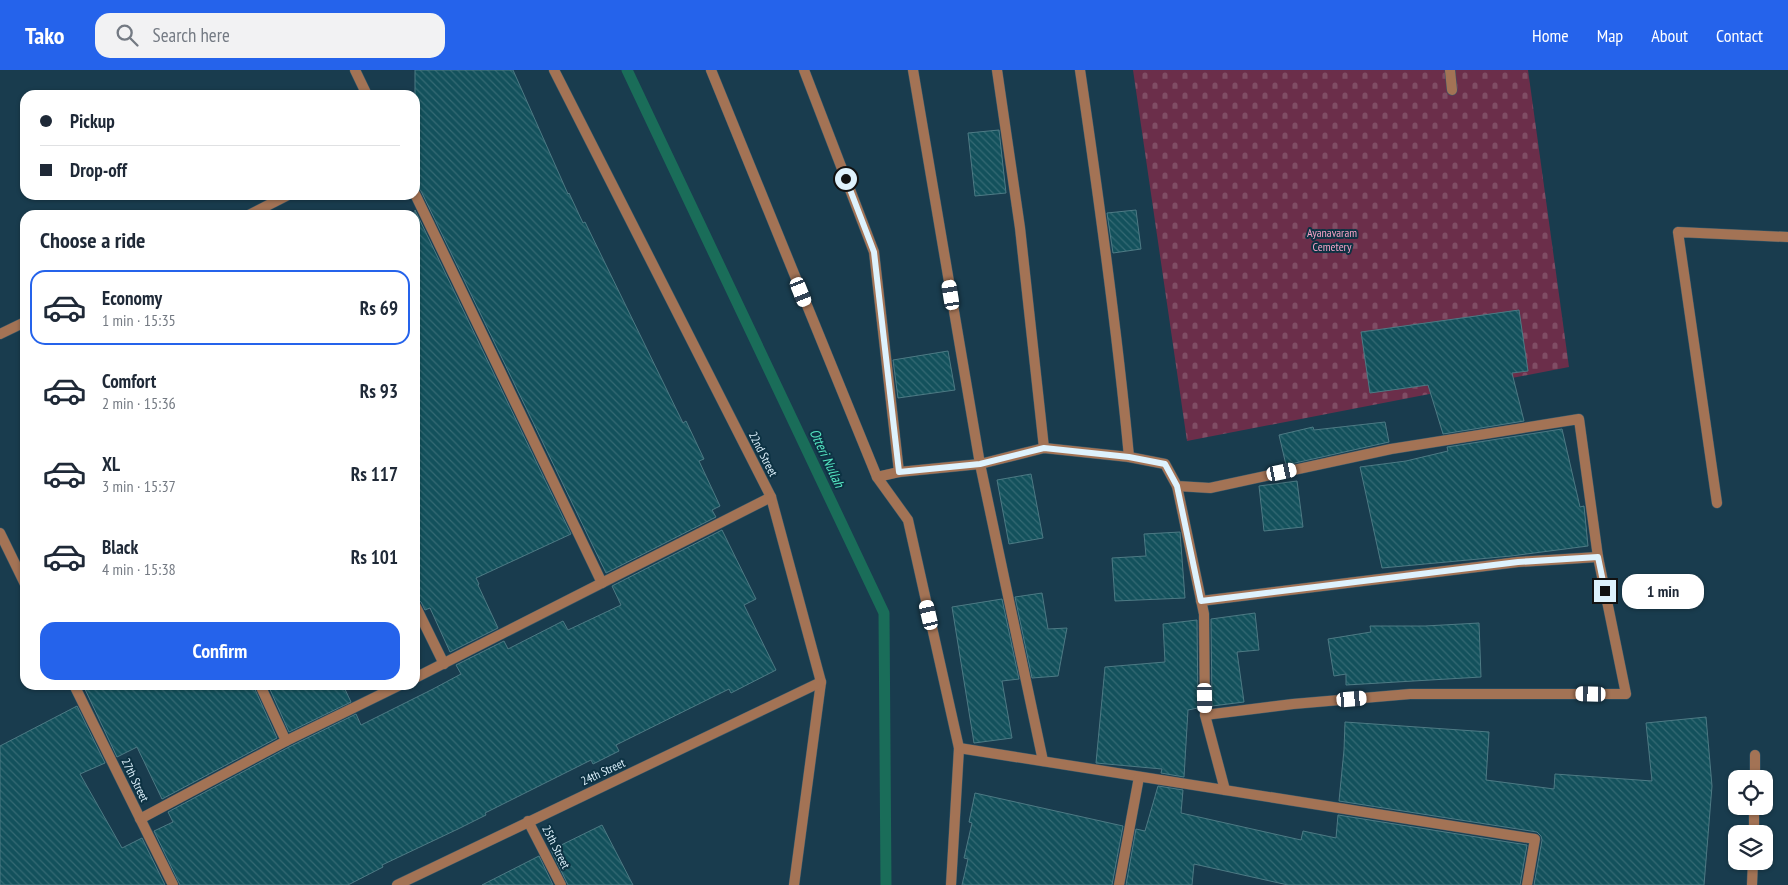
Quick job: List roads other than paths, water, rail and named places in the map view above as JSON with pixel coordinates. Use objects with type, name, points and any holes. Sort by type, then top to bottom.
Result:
[{"type":"street","points":[[355,70],[365,90]]},
{"type":"street","name":"22nd Street","points":[[554,70],[771,497],[820,682],[794,885]]},
{"type":"street","points":[[710,70],[877,477],[908,520],[959,748],[951,885]]},
{"type":"street","points":[[804,70],[874,252],[899,472]]},
{"type":"street","points":[[913,70],[980,464],[1043,761]]},
{"type":"street","points":[[997,70],[1020,228],[1044,448]]},
{"type":"street","points":[[1080,70],[1104,232],[1122,380],[1129,457]]},
{"type":"street","points":[[1450,70],[1452,90]]},
{"type":"street","points":[[259,210],[278,200]]},
{"type":"street","points":[[418,200],[602,583]]},
{"type":"street","points":[[1717,503],[1678,232],[1788,237]]},
{"type":"street","points":[[0,334],[20,324]]},
{"type":"street","points":[[1177,486],[1210,488],[1391,449],[1579,419],[1598,557],[1626,694],[1410,694],[1294,704],[1205,715]]},
{"type":"street","points":[[877,477],[899,472],[980,464],[1044,448],[1129,457],[1165,464],[1177,486],[1204,614],[1205,715],[1225,790]]},
{"type":"street","points":[[420,676],[771,497]]},
{"type":"street","points":[[0,533],[20,574]]},
{"type":"street","points":[[1201,601],[1518,562],[1598,557]]},
{"type":"street","points":[[420,615],[444,664]]},
{"type":"street","name":"24th Street","points":[[397,885],[820,682]]},
{"type":"street","name":"27th Street","points":[[76,690],[173,885]]},
{"type":"street","points":[[262,690],[286,741]]},
{"type":"street","points":[[140,819],[286,741],[390,690]]},
{"type":"street","points":[[959,748],[1534,839],[1527,885]]},
{"type":"street","points":[[1755,755],[1755,770]]},
{"type":"street","points":[[1119,885],[1139,777]]},
{"type":"street","name":"25th Street","points":[[528,821],[561,885]]},
{"type":"street","points":[[1752,885],[1753,870]]},
{"type":"waterway","name":"Otteri Nullah","points":[[627,70],[884,613],[886,885]]},
{"type":"park label","name":"Ayanavaram Cemetery","points":[[1332,240]]}]
